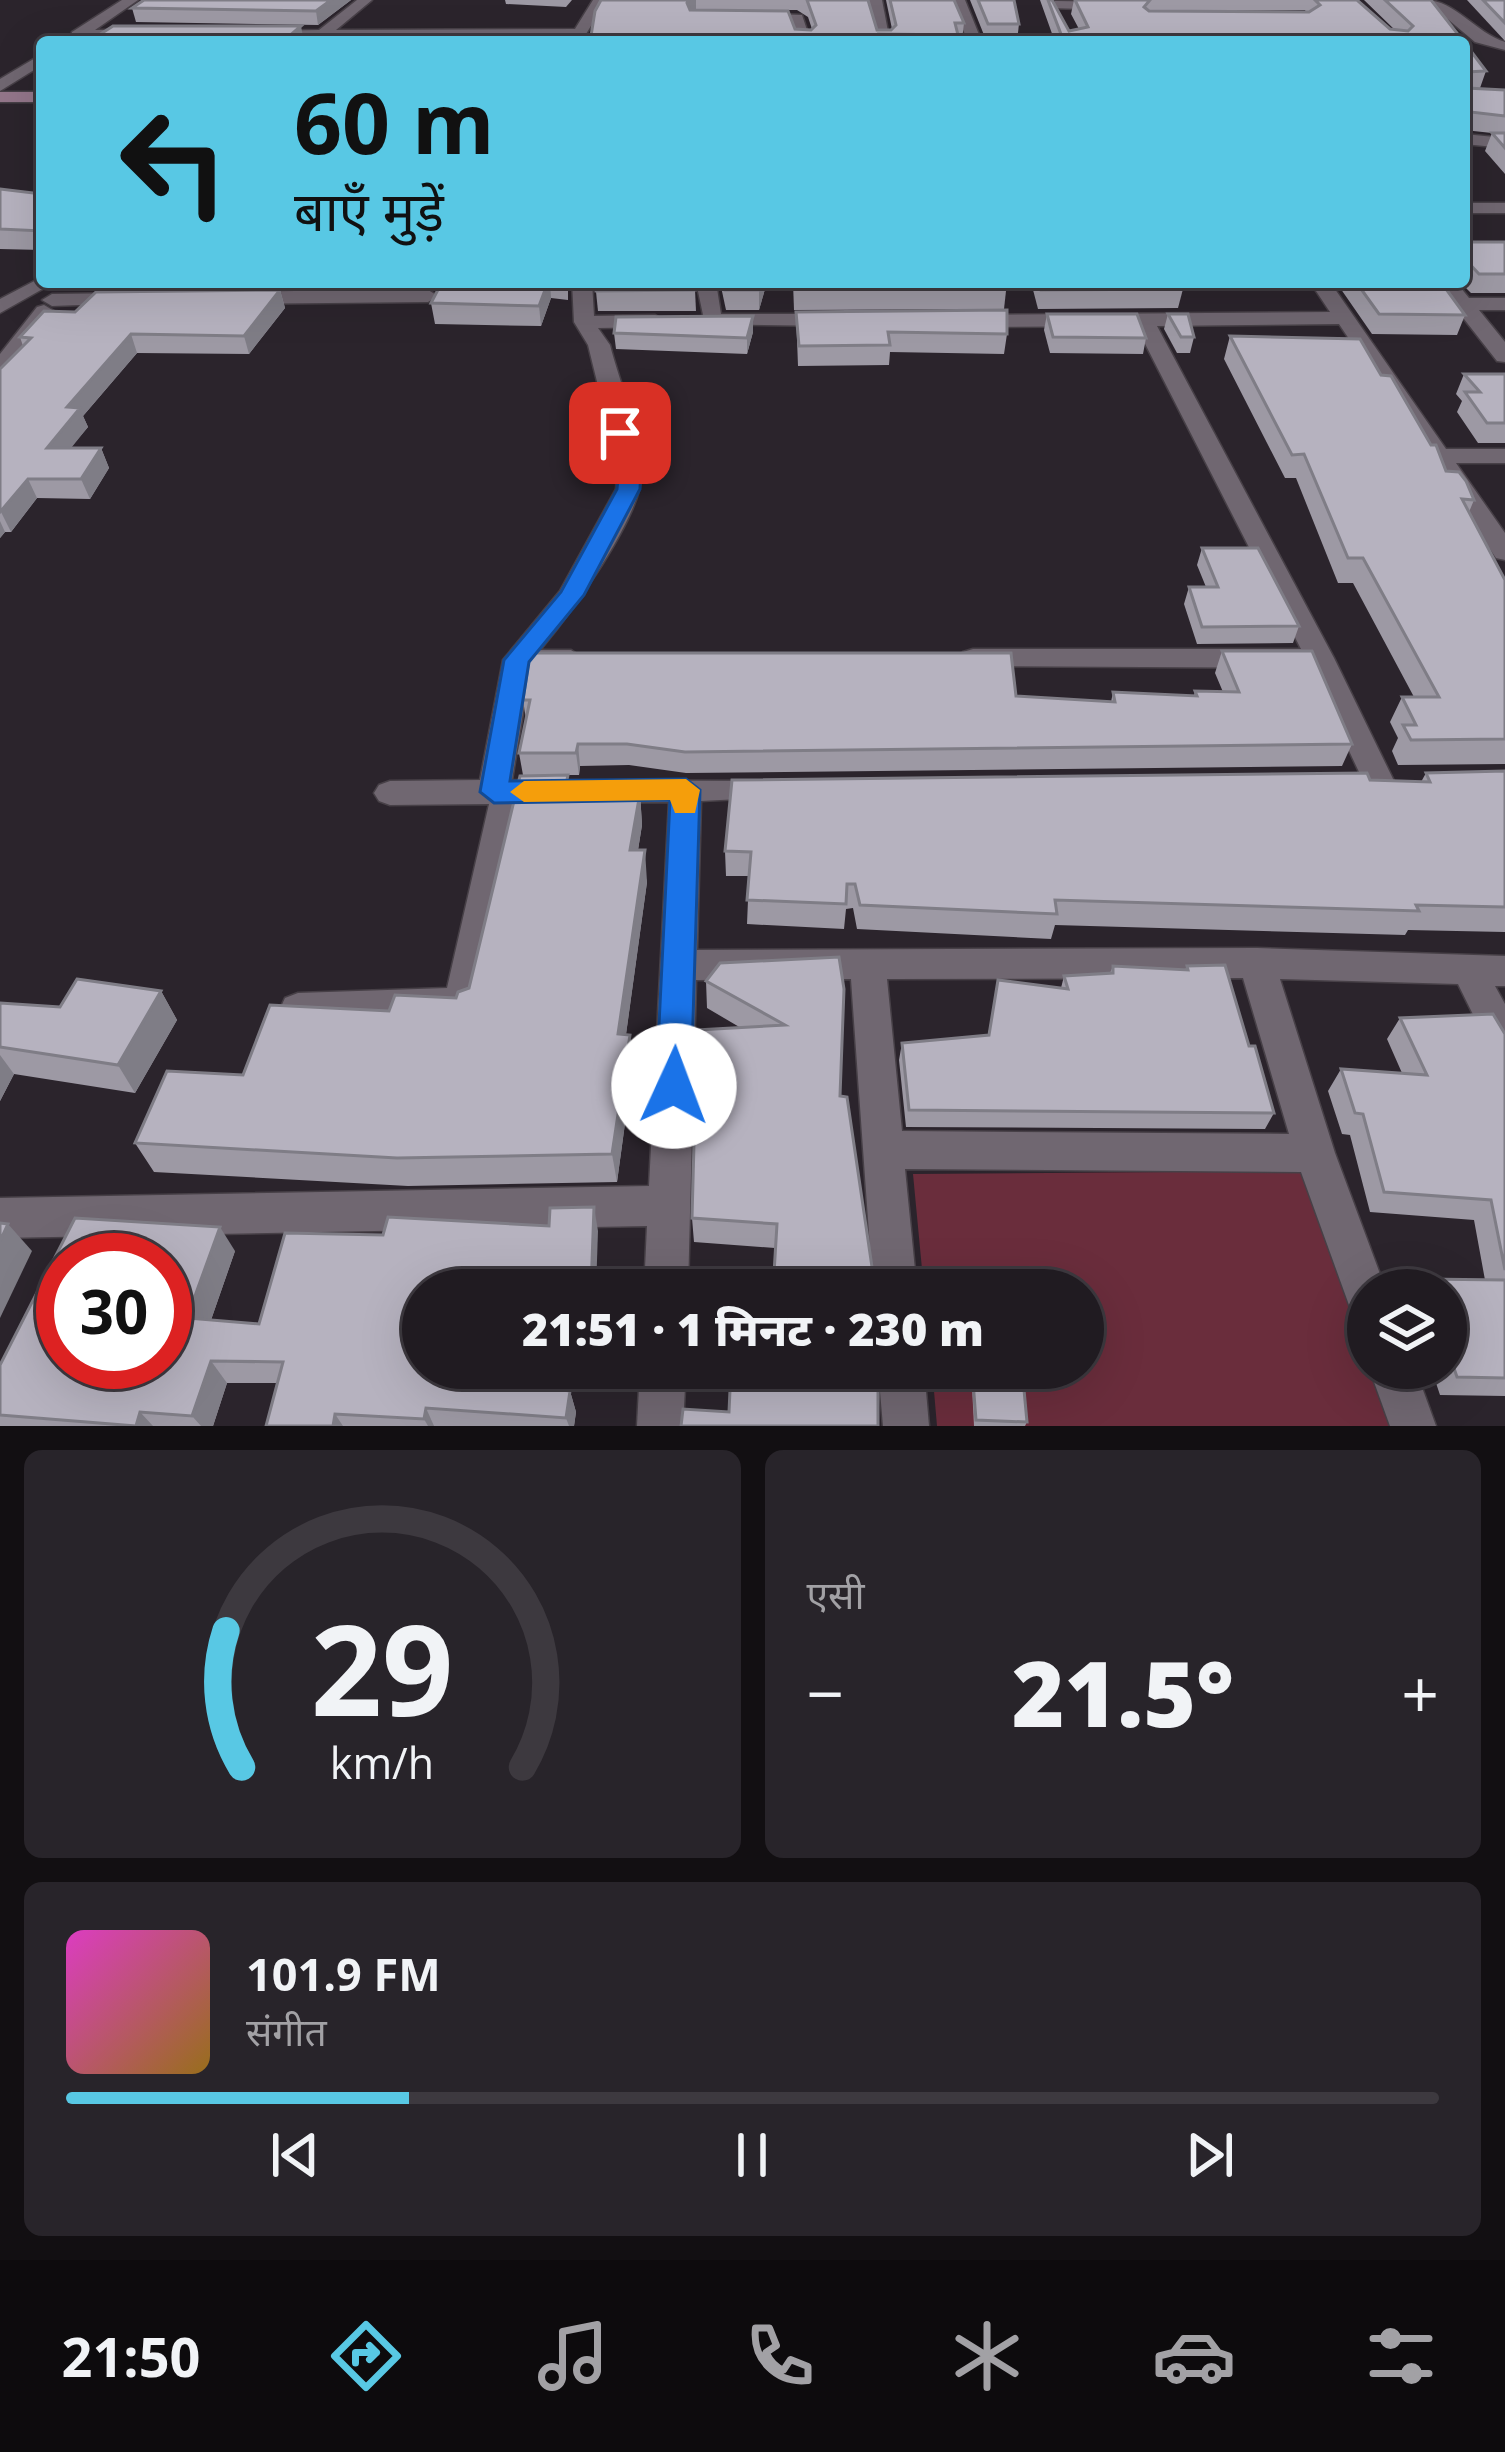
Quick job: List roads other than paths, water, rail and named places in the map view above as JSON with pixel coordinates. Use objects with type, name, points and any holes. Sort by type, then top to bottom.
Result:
[{"type":"street","points":[[76,36],[131,0]]},
{"type":"street","points":[[321,36],[365,0]]},
{"type":"street","points":[[577,36],[600,0]]},
{"type":"street","points":[[875,0],[882,36]]},
{"type":"street","points":[[958,0],[972,36]]},
{"type":"street","points":[[1432,0],[1480,39],[1505,46]]},
{"type":"street","points":[[1064,24],[1053,3],[1142,6]]},
{"type":"street","points":[[738,17],[797,18],[803,36]]},
{"type":"street","points":[[120,36],[167,34]]},
{"type":"street","points":[[255,35],[270,36]]},
{"type":"street","points":[[0,86],[36,62]]},
{"type":"street","points":[[0,100],[36,100]]},
{"type":"street","points":[[1470,140],[1505,143]]},
{"type":"street","points":[[1470,203],[1505,208]]},
{"type":"street","points":[[0,307],[55,288],[143,299]]},
{"type":"street","points":[[0,368],[55,288]]},
{"type":"street","points":[[298,1010],[462,1003],[501,792],[517,660],[571,595],[628,489],[630,467],[599,345],[584,322],[582,288]]},
{"type":"street","points":[[690,320],[703,288]]},
{"type":"street","points":[[1324,288],[1505,552]]},
{"type":"street","points":[[1450,288],[1505,356]]},
{"type":"street","points":[[211,298],[306,290],[431,289],[419,320]]},
{"type":"street","points":[[1463,304],[1505,304]]},
{"type":"street","points":[[939,320],[1345,318]]},
{"type":"street","points":[[584,322],[848,320]]},
{"type":"street","points":[[1144,321],[1320,658],[1367,783],[1421,782]]},
{"type":"street","points":[[1439,456],[1505,456]]},
{"type":"street","points":[[942,659],[1320,658]]},
{"type":"street","points":[[517,660],[611,660]]},
{"type":"street","points":[[390,793],[805,788]]},
{"type":"street","points":[[667,1269],[686,790]]},
{"type":"street","points":[[679,965],[1257,963],[1487,971],[1505,1041]]},
{"type":"street","points":[[1257,963],[1315,1153],[1357,1269]]},
{"type":"street","points":[[868,965],[893,1269]]},
{"type":"street","points":[[883,1150],[1315,1153]]},
{"type":"street","points":[[0,1218],[669,1206]]},
{"type":"street","points":[[660,1426],[662,1389]]},
{"type":"street","points":[[903,1389],[906,1426]]},
{"type":"street","points":[[1400,1389],[1413,1426]]}]
